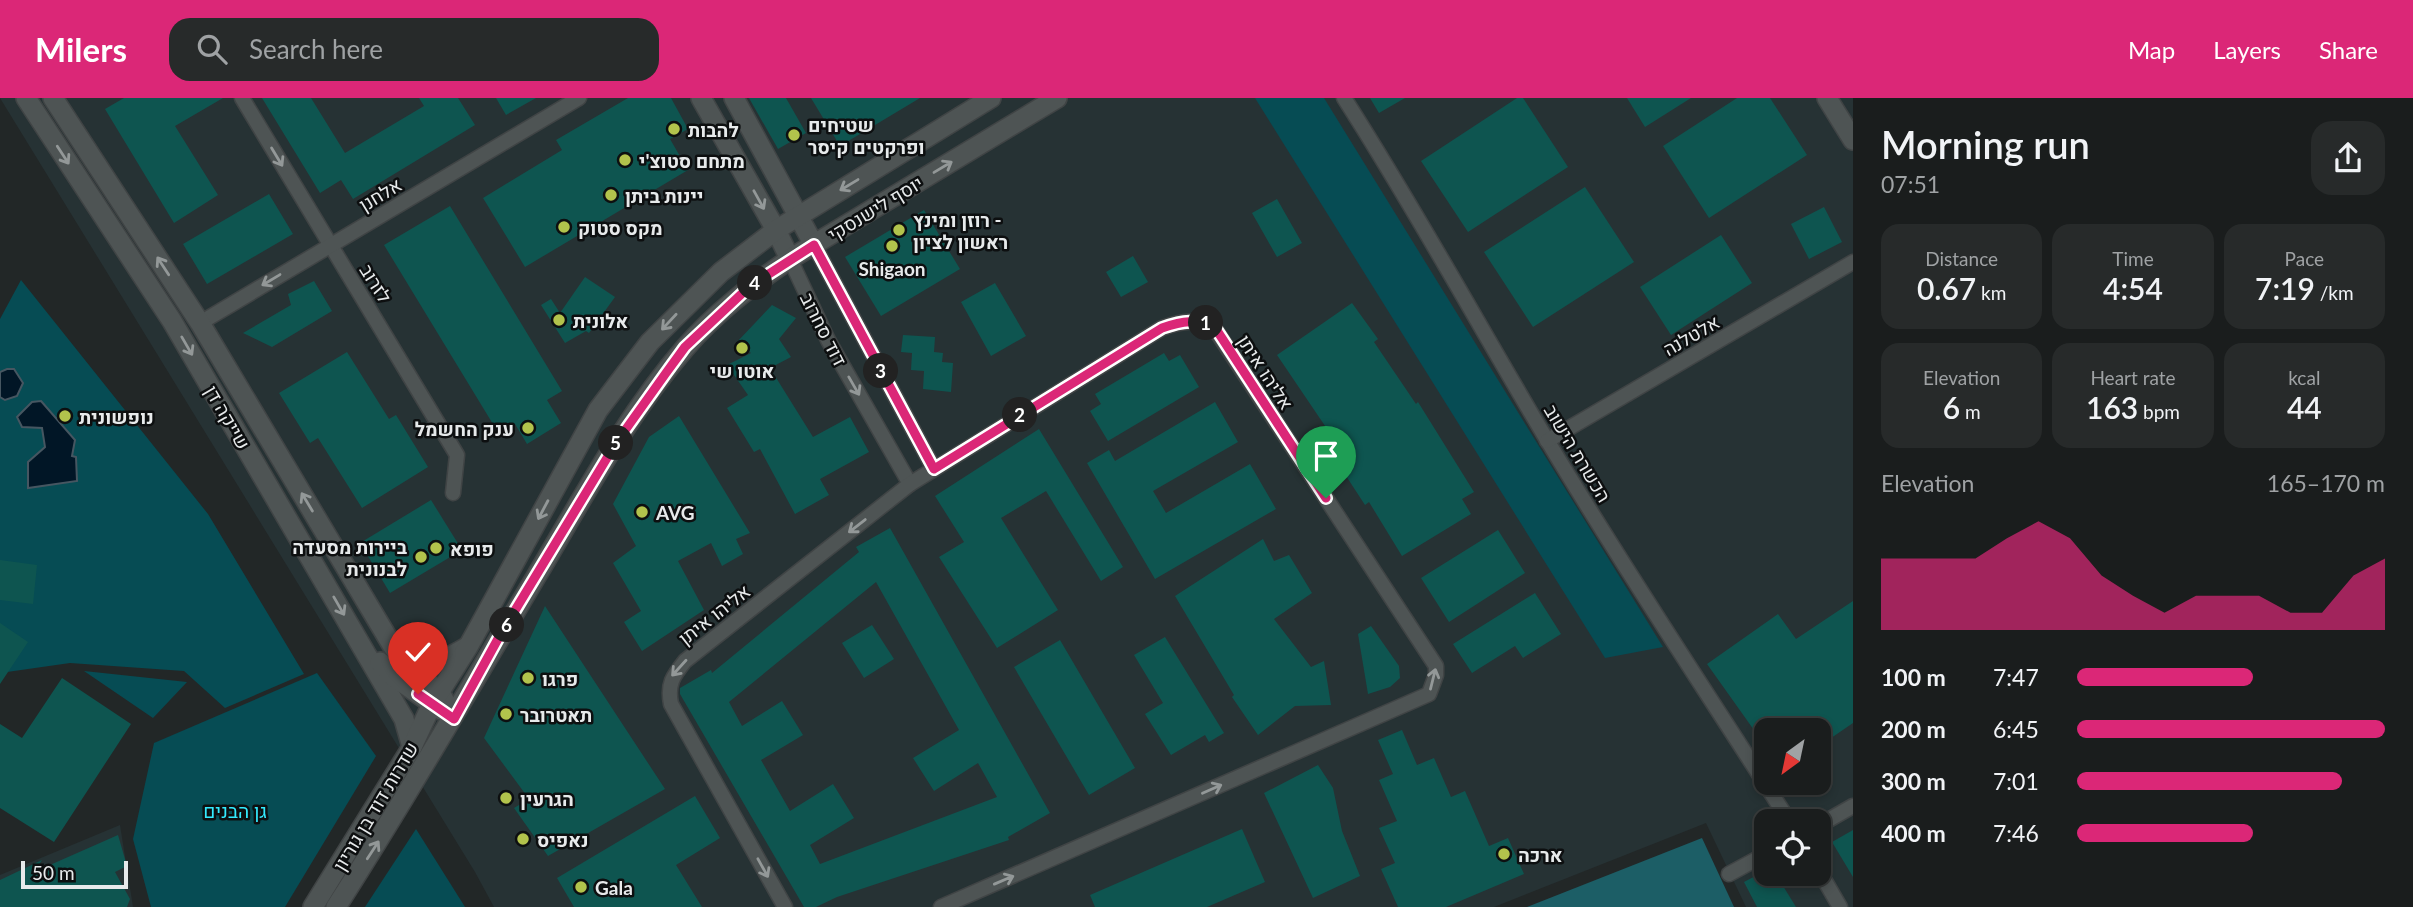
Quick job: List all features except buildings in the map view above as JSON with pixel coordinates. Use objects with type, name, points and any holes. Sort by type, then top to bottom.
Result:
[{"type":"main road","name":"שייקה דן","points":[[26,98],[172,321],[404,719],[412,747]]},
{"type":"main road","name":"שייקה דן","points":[[53,98],[200,323],[392,645],[404,663],[436,698]]},
{"type":"main road","name":"דוד סחרוב","points":[[701,98],[776,230],[790,260]]},
{"type":"main road","name":"דוד סחרוב","points":[[734,98],[814,245]]},
{"type":"main road","name":"יוסף לישנסקי","points":[[436,698],[468,647],[598,410],[626,370],[681,309],[721,272],[776,230],[991,98]]},
{"type":"main road","name":"יוסף לישנסקי","points":[[454,719],[499,637],[616,443],[685,347],[750,286],[1057,98]]},
{"type":"main road","points":[[1827,98],[1853,139]]},
{"type":"main road","points":[[355,634],[393,676],[436,698],[454,719]]},
{"type":"main road","points":[[392,645],[411,660],[427,664],[444,660],[468,647]]},
{"type":"main road","name":"שדרות דוד בן גוריון","points":[[313,907],[412,747],[436,698]]},
{"type":"main road","name":"שדרות דוד בן גוריון","points":[[336,907],[454,719]]},
{"type":"street","name":"לזרוב","points":[[242,98],[457,455],[453,493]]},
{"type":"street","name":"אלחנן","points":[[200,323],[579,98]]},
{"type":"street","name":"הכשרת הישוב","points":[[1344,98],[1623,563],[1781,809]]},
{"type":"street","name":"דוד סחרוב","points":[[814,245],[934,469]]},
{"type":"street","name":"דוד סחרוב","points":[[790,260],[828,340],[910,484]]},
{"type":"street","name":"אלטלנה","points":[[1548,441],[1853,262]]},
{"type":"street","name":"אליהו איתן","points":[[785,907],[671,704],[671,678],[685,661],[910,484],[1162,328],[1194,320],[1205,323],[1216,329],[1436,666],[1436,675],[1429,694],[942,907]]},
{"type":"street","points":[[1831,819],[1853,806]]},
{"type":"street","points":[[1728,874],[1754,861]]},
{"type":"street","points":[[1828,886],[1840,907]]},
{"type":"shaded area","points":[[0,98],[1853,98],[1853,907],[1746,907],[1706,823],[1494,907],[494,907]]},
{"type":"shaded area","points":[[14,369],[23,383],[17,396],[5,400],[0,397],[0,372]]},
{"type":"shaded area","points":[[41,401],[75,440],[72,456],[76,457],[77,481],[28,488],[28,462],[45,447],[42,428],[22,427],[17,417],[32,402]]},
{"type":"shaded area","points":[[120,825],[133,907],[0,907],[0,875]]},
{"type":"shaded area","points":[[1702,838],[1734,907],[1527,907]]},
{"type":"green space","points":[[1255,98],[1324,98],[1663,647],[1605,658]]},
{"type":"green space","name":"נופשונית","points":[[21,280],[208,514],[304,674],[225,708],[184,671],[70,663],[0,673],[0,319]]},
{"type":"green space","points":[[84,671],[187,682],[153,718]]},
{"type":"green space","name":"גן הבנים","points":[[317,673],[376,756],[285,907],[151,907],[133,839],[154,743]]},
{"type":"green space","points":[[416,829],[465,907],[365,907]]},
{"type":"place","name":"להבות","points":[[674,129]]},
{"type":"place","name":"שטיחים ופרקטים קיסר","points":[[794,135]]},
{"type":"place","name":"מתחם סטוצ'י","points":[[625,160]]},
{"type":"place","name":"יינות ביתן","points":[[611,195]]},
{"type":"place","name":"מקס סטוק","points":[[564,227]]},
{"type":"place","name":"רוזן ומינץ - ראשון לציון","points":[[899,230]]},
{"type":"place","name":"Shigaon","points":[[892,246]]},
{"type":"place","name":"אלונית","points":[[559,320]]},
{"type":"place","name":"אוטו שי","points":[[742,348]]},
{"type":"place","name":"נופשונית","points":[[65,416]]},
{"type":"place","name":"ענק החשמל","points":[[528,428]]},
{"type":"place","name":"AVG","points":[[642,512]]},
{"type":"place","name":"פופא","points":[[436,548]]},
{"type":"place","name":"ביירות מסעדה לבנונית","points":[[421,557]]},
{"type":"place","name":"פרגו","points":[[528,678]]},
{"type":"place","name":"תאטרובר","points":[[506,714]]},
{"type":"place","name":"הגרעין","points":[[506,798]]},
{"type":"place","name":"נאפיס","points":[[523,839]]},
{"type":"place","name":"ארכה","points":[[1504,854]]},
{"type":"place","name":"Gala","points":[[581,887]]},
{"type":"route","points":[[418,694],[454,719],[499,637],[616,443],[685,347],[750,286],[814,245],[934,469],[1162,328],[1194,320],[1216,329],[1326,498]]}]
